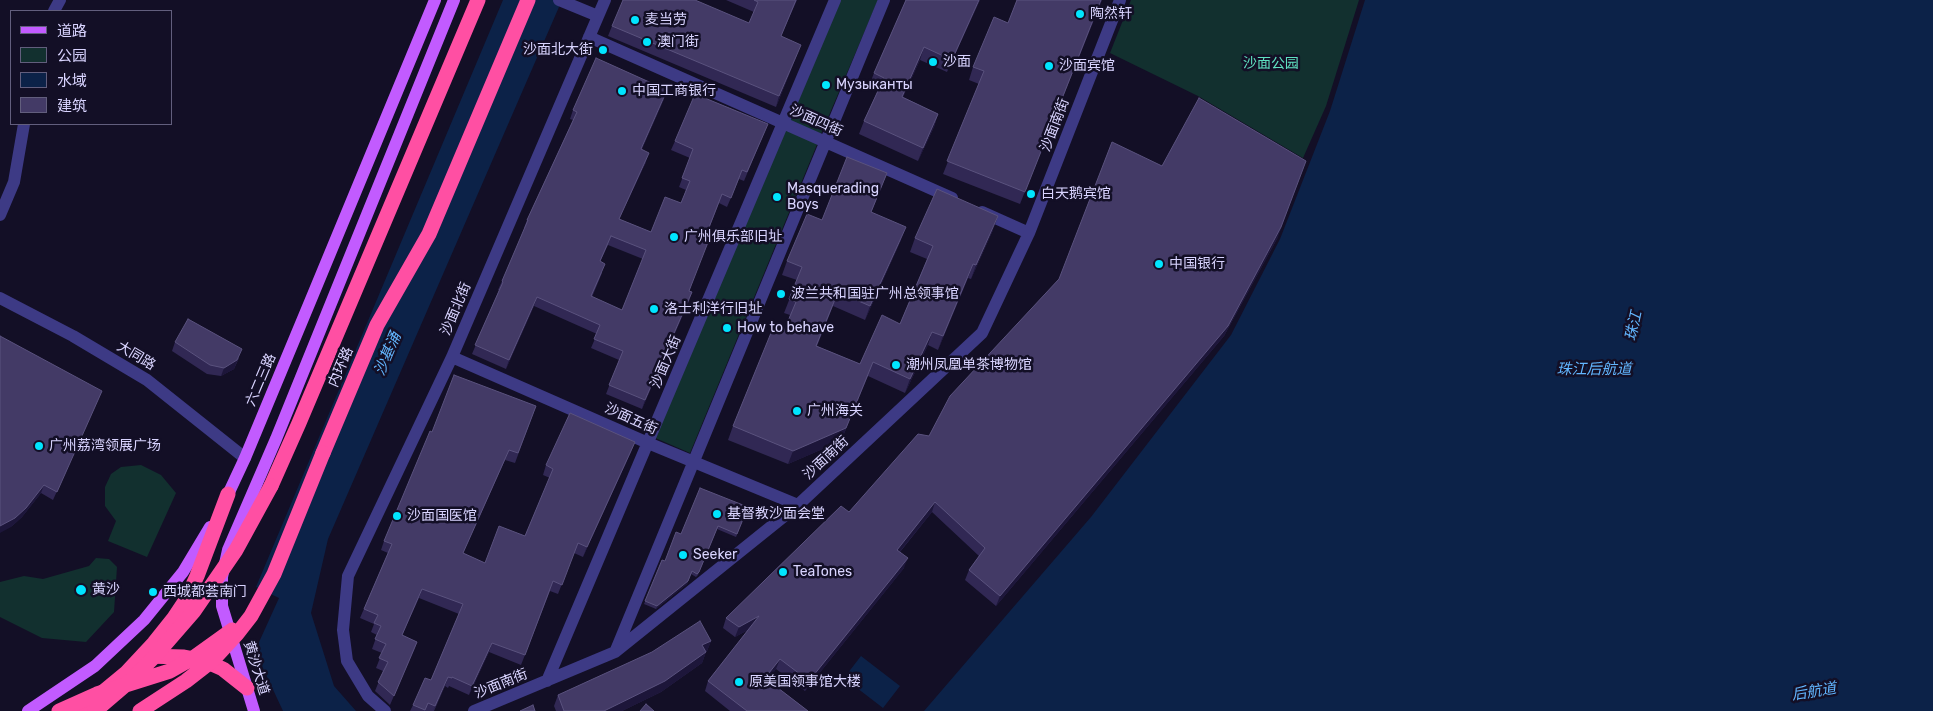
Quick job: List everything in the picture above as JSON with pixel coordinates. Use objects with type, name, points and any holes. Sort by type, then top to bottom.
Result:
[{"type":"highway","name":"内环路","points":[[95,711],[136,675],[194,611],[221,573],[252,523],[299,423],[478,0]]},
{"type":"highway","name":"内环路","points":[[140,711],[186,681],[232,640],[251,616],[274,574],[350,386],[377,325],[429,234],[528,0]]},
{"type":"highway","points":[[80,711],[112,685],[141,656],[174,618],[186,600],[205,557],[228,494]]},
{"type":"highway","points":[[59,711],[97,694],[170,671],[193,658],[251,616]]},
{"type":"highway","points":[[141,656],[184,657],[205,661],[223,669],[247,688]]},
{"type":"main road","name":"六二三路","points":[[28,711],[96,666],[144,620],[184,572],[228,494],[245,458],[435,0]]},
{"type":"main road","name":"黄沙大道","points":[[254,711],[222,606],[221,586],[225,562],[233,536],[279,430],[454,0]]},
{"type":"street","points":[[559,0],[598,16]]},
{"type":"street","name":"沙面北街","points":[[386,711],[368,696],[347,661],[343,630],[348,576],[452,357],[605,0]]},
{"type":"street","name":"沙面大街","points":[[547,681],[835,0]]},
{"type":"street","points":[[615,652],[824,141],[884,0]]},
{"type":"street","name":"沙面南街","points":[[474,711],[615,652],[798,505],[982,333],[1030,233],[1120,0]]},
{"type":"street","name":"沙面四街","points":[[589,37],[1030,233]]},
{"type":"street","points":[[0,215],[14,182],[24,125]]},
{"type":"street","name":"大同路","points":[[0,298],[73,336],[147,380],[245,458]]},
{"type":"street","name":"沙面五街","points":[[452,357],[648,443],[798,505]]},
{"type":"green space","points":[[840,0],[878,0],[821,134],[790,121]]},
{"type":"green space","name":"沙面公园","points":[[1131,0],[1359,0],[1326,106],[1303,158],[1198,96],[1110,53]]},
{"type":"green space","points":[[786,129],[818,142],[690,453],[653,437]]},
{"type":"green space","points":[[141,465],[161,475],[176,493],[147,557],[108,541],[116,521],[105,506],[105,487],[111,474],[121,467]]},
{"type":"green space","points":[[96,558],[109,559],[117,567],[114,612],[86,642],[42,638],[0,617],[0,582],[24,576],[43,579],[89,566]]},
{"type":"water","name":"沙基涌","points":[[503,0],[562,0],[328,539],[311,613],[334,686],[356,711],[283,711],[255,651],[279,598],[256,587]]},
{"type":"water","name":"珠江后航道","points":[[1365,0],[1933,0],[1933,711],[924,711],[1091,517],[1231,335],[1280,239],[1330,111]]},
{"type":"water","points":[[861,656],[900,686],[883,708],[844,678]]},
{"type":"building","points":[[623,0],[695,0],[749,23],[758,2],[754,0],[796,0],[781,36],[801,45],[779,96],[612,26]]},
{"type":"building","points":[[906,0],[979,0],[952,60],[924,47],[902,97],[938,114],[923,148],[864,121],[884,78],[874,73]]},
{"type":"building","points":[[1017,0],[1101,0],[1025,192],[947,161],[984,71],[973,67],[994,17],[1008,23]]},
{"type":"building","points":[[596,58],[667,90],[641,149],[649,153],[619,219],[651,232],[665,197],[681,203],[690,181],[682,178],[693,149],[675,141],[695,94],[768,124],[747,172],[742,170],[731,198],[722,194],[708,230],[712,232],[689,291],[692,292],[645,400],[609,385],[623,351],[594,339],[600,325],[537,297],[509,360],[475,345],[503,282],[527,220],[577,112],[573,110]],"holes":[[[611,236],[646,250],[622,310],[591,296],[605,264],[600,261]]]},
{"type":"building","points":[[1199,98],[1306,161],[1281,227],[1228,326],[1000,596],[969,570],[985,548],[935,502],[897,550],[908,558],[809,681],[780,659],[765,678],[808,711],[747,711],[708,681],[759,616],[739,627],[726,618],[841,506],[849,512],[918,434],[929,436],[950,396],[1059,279],[1112,142],[1162,166]]},
{"type":"building","points":[[847,157],[887,173],[871,212],[906,227],[870,306],[838,292],[816,346],[860,364],[882,315],[900,324],[933,246],[915,238],[937,189],[998,216],[976,265],[973,264],[943,336],[932,332],[910,379],[873,362],[846,428],[793,451],[733,426],[773,328],[783,333],[796,302],[789,299],[802,267],[787,261],[807,214],[822,220]]},
{"type":"building","points":[[188,319],[242,349],[237,360],[224,368],[210,365],[175,342]]},
{"type":"building","name":"广州荔湾领展广场","points":[[0,336],[102,391],[57,492],[44,485],[26,508],[15,518],[0,526]]},
{"type":"building","points":[[454,375],[536,406],[518,453],[509,450],[463,553],[485,563],[499,526],[525,536],[553,469],[546,465],[570,413],[635,442],[587,547],[578,543],[562,585],[553,581],[525,655],[492,643],[472,686],[448,677],[435,706],[428,703],[425,710],[413,705],[425,678],[431,680],[463,604],[422,589],[402,635],[417,642],[394,696],[378,682],[388,662],[379,658],[386,644],[375,639],[381,626],[374,623],[378,615],[364,609],[392,544],[384,541],[430,431],[432,432]]},
{"type":"building","points":[[700,488],[748,507],[737,534],[718,526],[699,572],[697,574],[692,571],[688,581],[657,606],[645,601],[662,560],[665,561],[676,532],[681,534]]},
{"type":"building","points":[[700,621],[711,641],[702,645],[706,652],[665,681],[604,711],[564,711],[558,695],[652,652]]},
{"type":"building","points":[[646,704],[654,711],[640,711]]},
{"type":"building","points":[[533,705],[535,711],[520,711]]},
{"type":"place","name":"陶然轩","points":[[1080,14]]},
{"type":"place","name":"麦当劳","points":[[635,20]]},
{"type":"place","name":"澳门街","points":[[647,42]]},
{"type":"place","name":"沙面北大街","points":[[603,50]]},
{"type":"place","name":"沙面","points":[[933,62]]},
{"type":"place","name":"沙面宾馆","points":[[1049,66]]},
{"type":"place","name":"Музыканты","points":[[826,85]]},
{"type":"place","name":"中国工商银行","points":[[622,91]]},
{"type":"place","name":"白天鹅宾馆","points":[[1031,194]]},
{"type":"place","name":"Masquerading Boys","points":[[777,197]]},
{"type":"place","name":"广州俱乐部旧址","points":[[674,237]]},
{"type":"place","name":"中国银行","points":[[1159,264]]},
{"type":"place","name":"波兰共和国驻广州总领事馆","points":[[781,294]]},
{"type":"place","name":"洛士利洋行旧址","points":[[654,309]]},
{"type":"place","name":"How to behave","points":[[727,328]]},
{"type":"place","name":"潮州凤凰单茶博物馆","points":[[896,365]]},
{"type":"place","name":"广州海关","points":[[797,411]]},
{"type":"place","name":"广州荔湾领展广场","points":[[39,446]]},
{"type":"place","name":"基督教沙面会堂","points":[[717,514]]},
{"type":"place","name":"沙面国医馆","points":[[397,516]]},
{"type":"place","name":"Seeker","points":[[683,555]]},
{"type":"place","name":"TeaTones","points":[[783,572]]},
{"type":"place","name":"黄沙","points":[[81,590]]},
{"type":"place","name":"西城都荟南门","points":[[153,592]]},
{"type":"place","name":"原美国领事馆大楼","points":[[739,682]]},
{"type":"water label","name":"珠江","points":[[1634,326]]},
{"type":"water label","name":"后航道","points":[[1814,692]]}]
